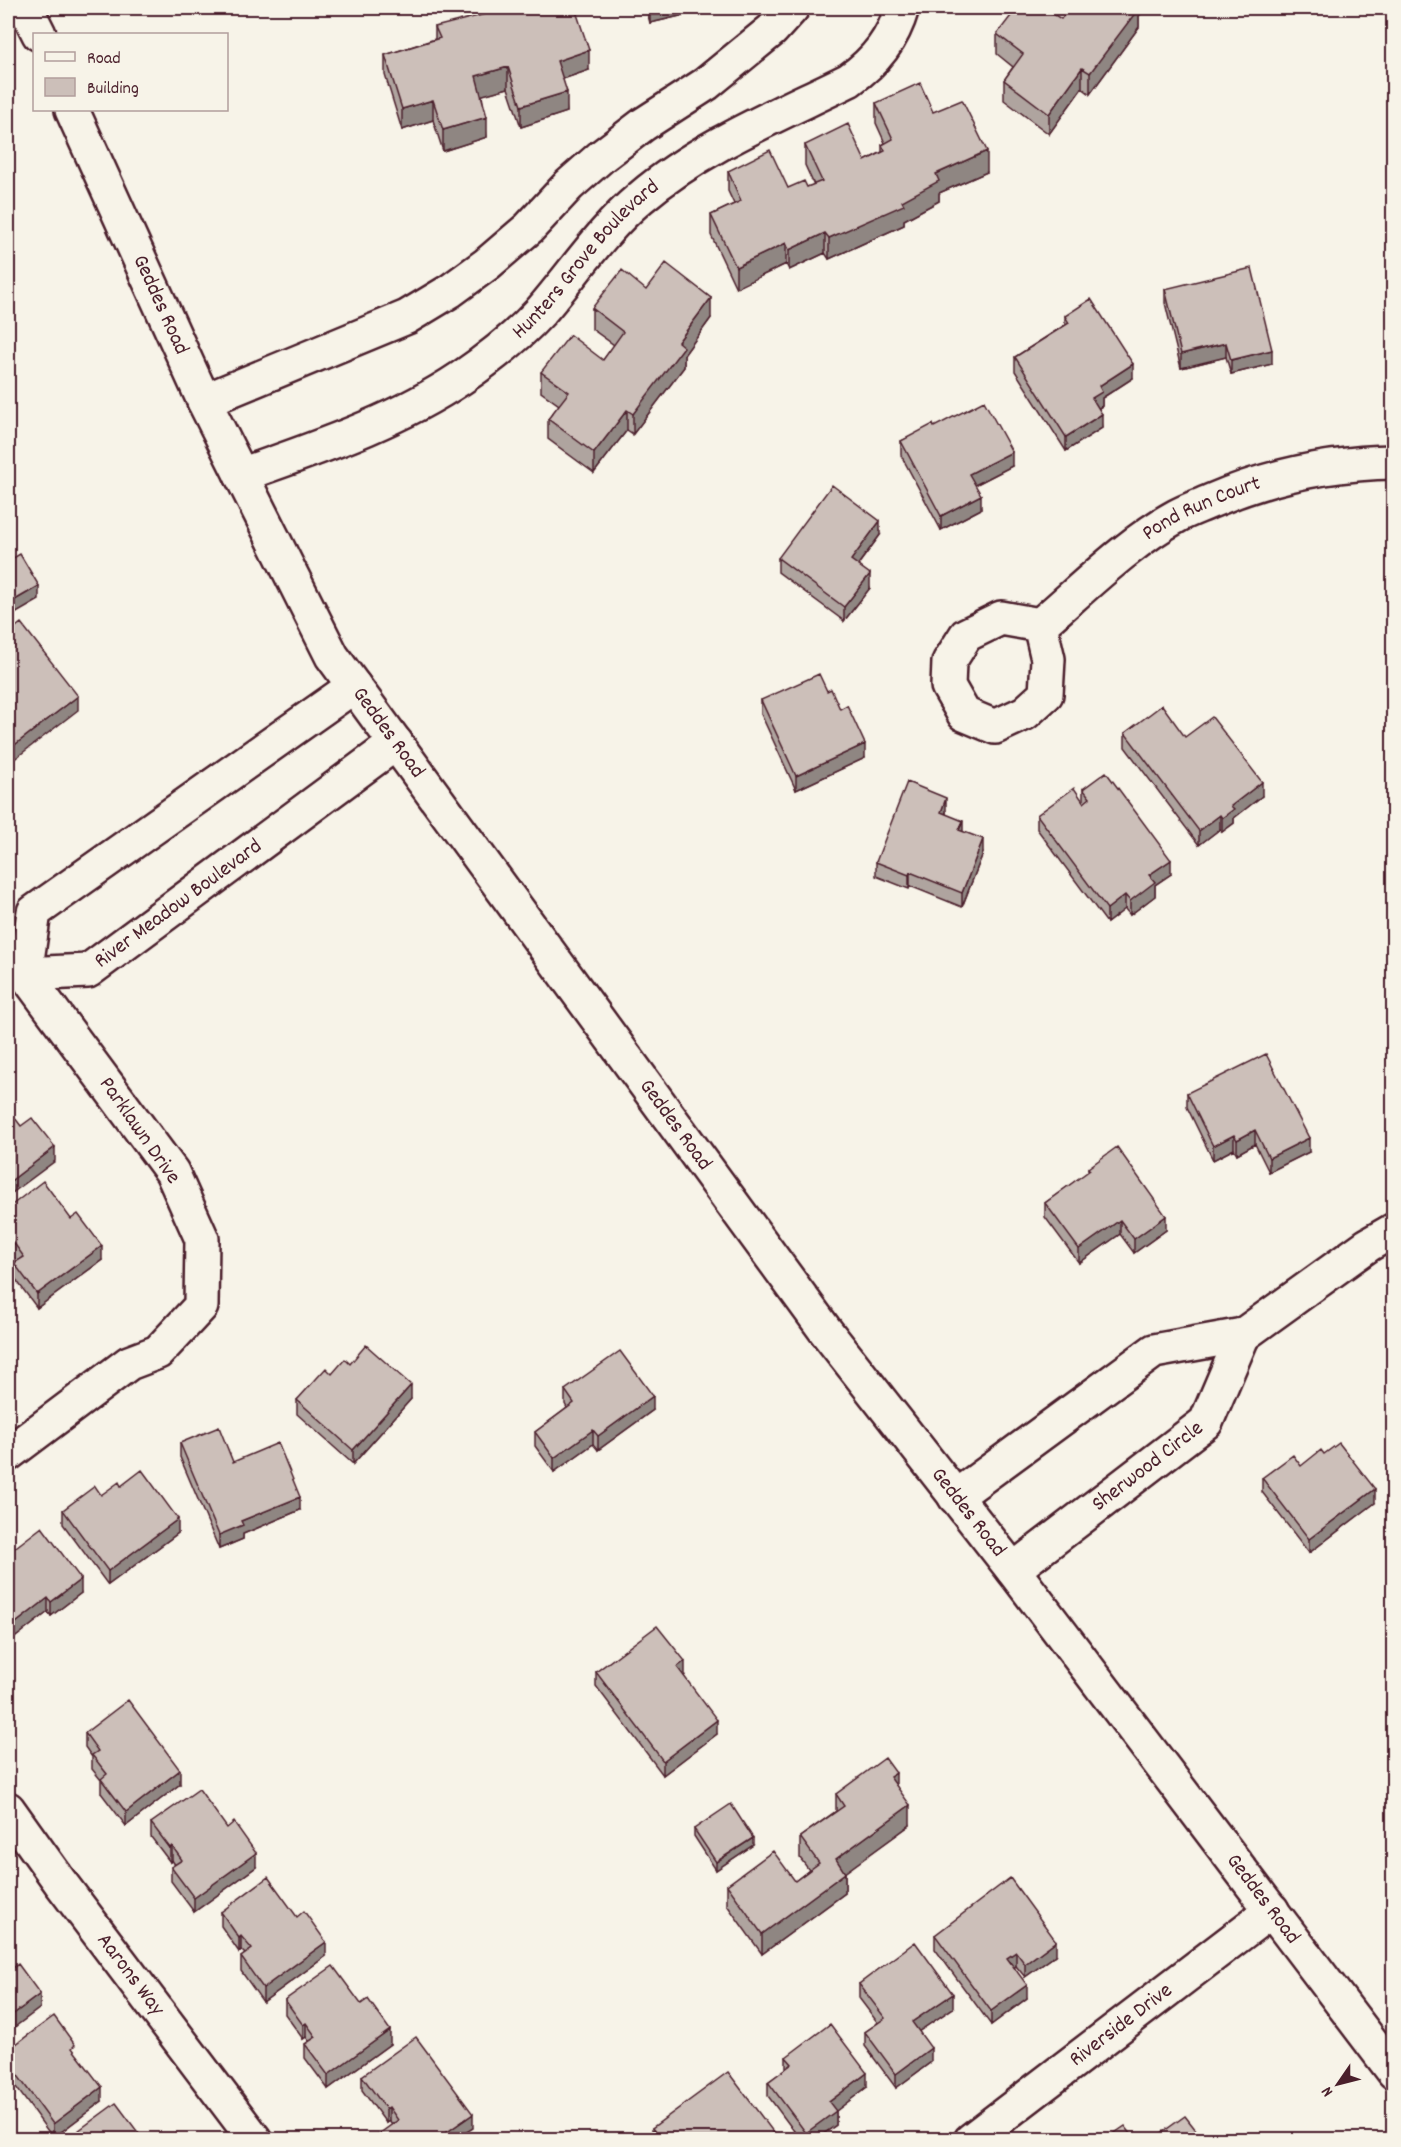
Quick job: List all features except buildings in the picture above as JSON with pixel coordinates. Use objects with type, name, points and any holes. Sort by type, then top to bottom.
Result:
[{"type":"street","points":[[26,8],[38,33]]},
{"type":"street","points":[[204,401],[407,317],[450,291],[487,264],[529,228],[569,185],[602,156],[644,124],[706,84],[772,30],[792,8]]},
{"type":"street","name":"Hunters Grove Boulevard","points":[[241,475],[348,437],[461,378],[508,343],[540,312],[599,239],[639,199],[685,164],[743,132],[849,80],[868,66],[883,50],[898,23],[902,8]]},
{"type":"street","name":"Geddes Road","points":[[72,111],[204,401],[332,656],[825,1330],[1013,1569],[1394,2072]]},
{"type":"street","name":"Pond Run Court","points":[[1040,625],[1124,552],[1177,516],[1246,486],[1303,471],[1362,463],[1394,462]]},
{"type":"street","points":[[16,962],[34,912],[354,686]]},
{"type":"street","name":"River Meadow Boulevard","points":[[16,962],[88,971],[396,743]]},
{"type":"street","name":"Parklawn Drive","points":[[8,1454],[129,1363],[158,1352],[201,1305],[202,1239],[172,1172],[16,962]]},
{"type":"street","points":[[955,1497],[1154,1351],[1243,1335],[1368,1245],[1394,1230]]},
{"type":"street","name":"Sherwood Circle","points":[[1013,1569],[1206,1422],[1243,1335]]},
{"type":"street","name":"Aarons Way","points":[[8,1809],[60,1882],[255,2139]]},
{"type":"street","name":"Riverside Drive","points":[[971,2139],[1272,1910]]}]
